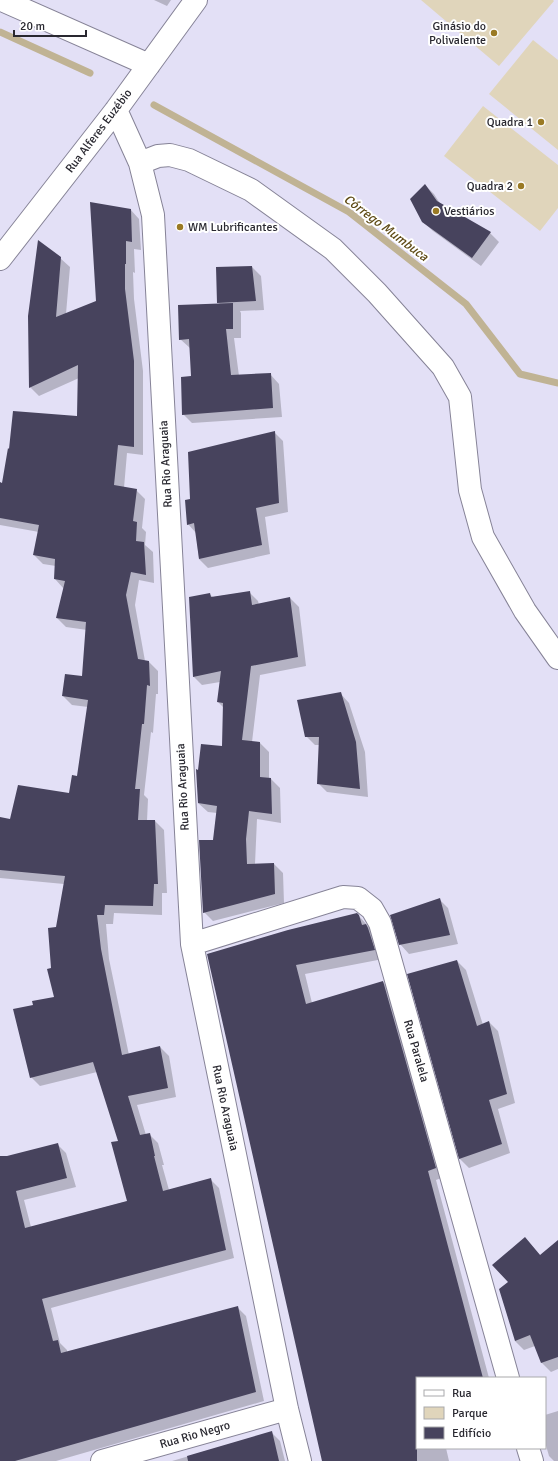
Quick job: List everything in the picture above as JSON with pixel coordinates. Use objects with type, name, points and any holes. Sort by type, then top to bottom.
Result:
[{"type":"street","points":[[2,0],[149,65]]},
{"type":"street","name":"Rua Alferes Euzébio","points":[[0,259],[116,110],[196,0]]},
{"type":"street","name":"Rua Rio Araguaia","points":[[116,110],[140,163],[153,215],[192,944],[287,1409],[300,1461]]},
{"type":"street","points":[[140,163],[158,156],[170,155],[189,160],[251,190],[333,248],[377,293],[443,367],[460,397],[470,490],[483,537],[525,611],[558,658]]},
{"type":"street","name":"Rua Paralela","points":[[192,944],[343,897],[358,898],[372,909],[380,923],[508,1377]]},
{"type":"street","name":"Rua Rio Negro","points":[[102,1461],[287,1409]]},
{"type":"street","points":[[528,1449],[532,1461]]},
{"type":"green space","name":"Ginásio do Polivalente","points":[[421,0],[553,0],[554,1],[499,66]]},
{"type":"green space","name":"Quadra 1","points":[[533,40],[558,60],[558,150],[489,94]]},
{"type":"green space","name":"Quadra 2","points":[[483,106],[558,165],[558,208],[540,231],[444,156]]},
{"type":"building","name":"Vestiários","points":[[425,184],[437,201],[491,232],[472,258],[422,222],[410,199]]},
{"type":"building","points":[[90,202],[131,209],[132,242],[126,241],[125,289],[134,361],[134,447],[118,445],[114,485],[137,489],[133,521],[137,522],[136,541],[144,542],[146,575],[131,572],[126,595],[138,659],[149,661],[150,686],[147,685],[144,724],[142,724],[135,789],[140,789],[138,820],[155,820],[158,884],[154,884],[153,906],[105,905],[104,915],[97,915],[101,949],[122,1055],[160,1046],[168,1088],[128,1096],[140,1135],[150,1133],[163,1191],[211,1178],[226,1250],[42,1299],[53,1341],[58,1340],[61,1353],[238,1306],[256,1392],[15,1461],[0,1461],[0,1156],[7,1156],[58,1143],[67,1178],[16,1191],[25,1228],[127,1201],[111,1142],[118,1141],[93,1062],[30,1078],[13,1009],[33,1005],[32,1001],[54,997],[47,969],[51,968],[48,928],[56,927],[65,876],[0,870],[0,817],[10,819],[18,785],[69,793],[72,775],[77,776],[88,700],[62,696],[65,674],[82,676],[86,622],[56,618],[65,581],[54,579],[55,559],[33,555],[39,525],[0,518],[0,482],[2,483],[8,448],[9,449],[13,411],[77,416],[78,365],[29,388],[28,316],[38,240],[61,257],[56,317],[96,301]]},
{"type":"building","points":[[252,266],[256,301],[217,303],[216,267]]},
{"type":"building","points":[[233,303],[233,329],[226,329],[231,375],[271,373],[273,408],[182,415],[181,377],[191,376],[189,339],[179,340],[178,305]]},
{"type":"building","points":[[275,431],[279,503],[256,508],[262,545],[199,559],[194,523],[187,525],[185,500],[190,499],[188,452]]},
{"type":"building","points":[[250,591],[252,605],[290,597],[298,657],[251,666],[242,740],[260,742],[260,777],[271,778],[272,814],[249,811],[246,839],[247,864],[274,863],[275,894],[203,913],[199,840],[213,840],[217,806],[198,803],[196,769],[198,770],[201,744],[222,746],[223,703],[217,702],[221,671],[193,677],[189,597],[210,593],[211,597]]},
{"type":"building","points":[[341,692],[356,742],[360,789],[317,784],[319,737],[305,737],[297,700]]},
{"type":"building","points":[[440,898],[450,935],[399,945],[390,915]]},
{"type":"building","points":[[357,913],[362,925],[366,924],[375,950],[296,965],[306,1004],[383,981],[436,1168],[428,1171],[483,1377],[416,1377],[417,1461],[322,1461],[207,954],[288,930]]},
{"type":"building","points":[[457,960],[477,1026],[489,1021],[507,1094],[489,1100],[502,1144],[459,1159],[407,974]]},
{"type":"building","points":[[525,1237],[540,1255],[558,1240],[558,1357],[541,1363],[530,1335],[515,1341],[499,1289],[508,1282],[492,1265]]},
{"type":"building","points":[[272,1431],[279,1461],[188,1461],[187,1456]]},
{"type":"waterway","name":"Córrego Mumbuca","points":[[0,32],[90,73]]},
{"type":"waterway","name":"Córrego Mumbuca","points":[[154,105],[349,212],[466,304],[520,374],[558,383]]},
{"type":"place","name":"Ginásio do Polivalente","points":[[494,33]]},
{"type":"place","name":"Quadra 1","points":[[541,122]]},
{"type":"place","name":"Quadra 2","points":[[521,186]]},
{"type":"place","name":"Vestiários","points":[[436,211]]},
{"type":"place","name":"WM Lubrificantes","points":[[180,227]]}]
